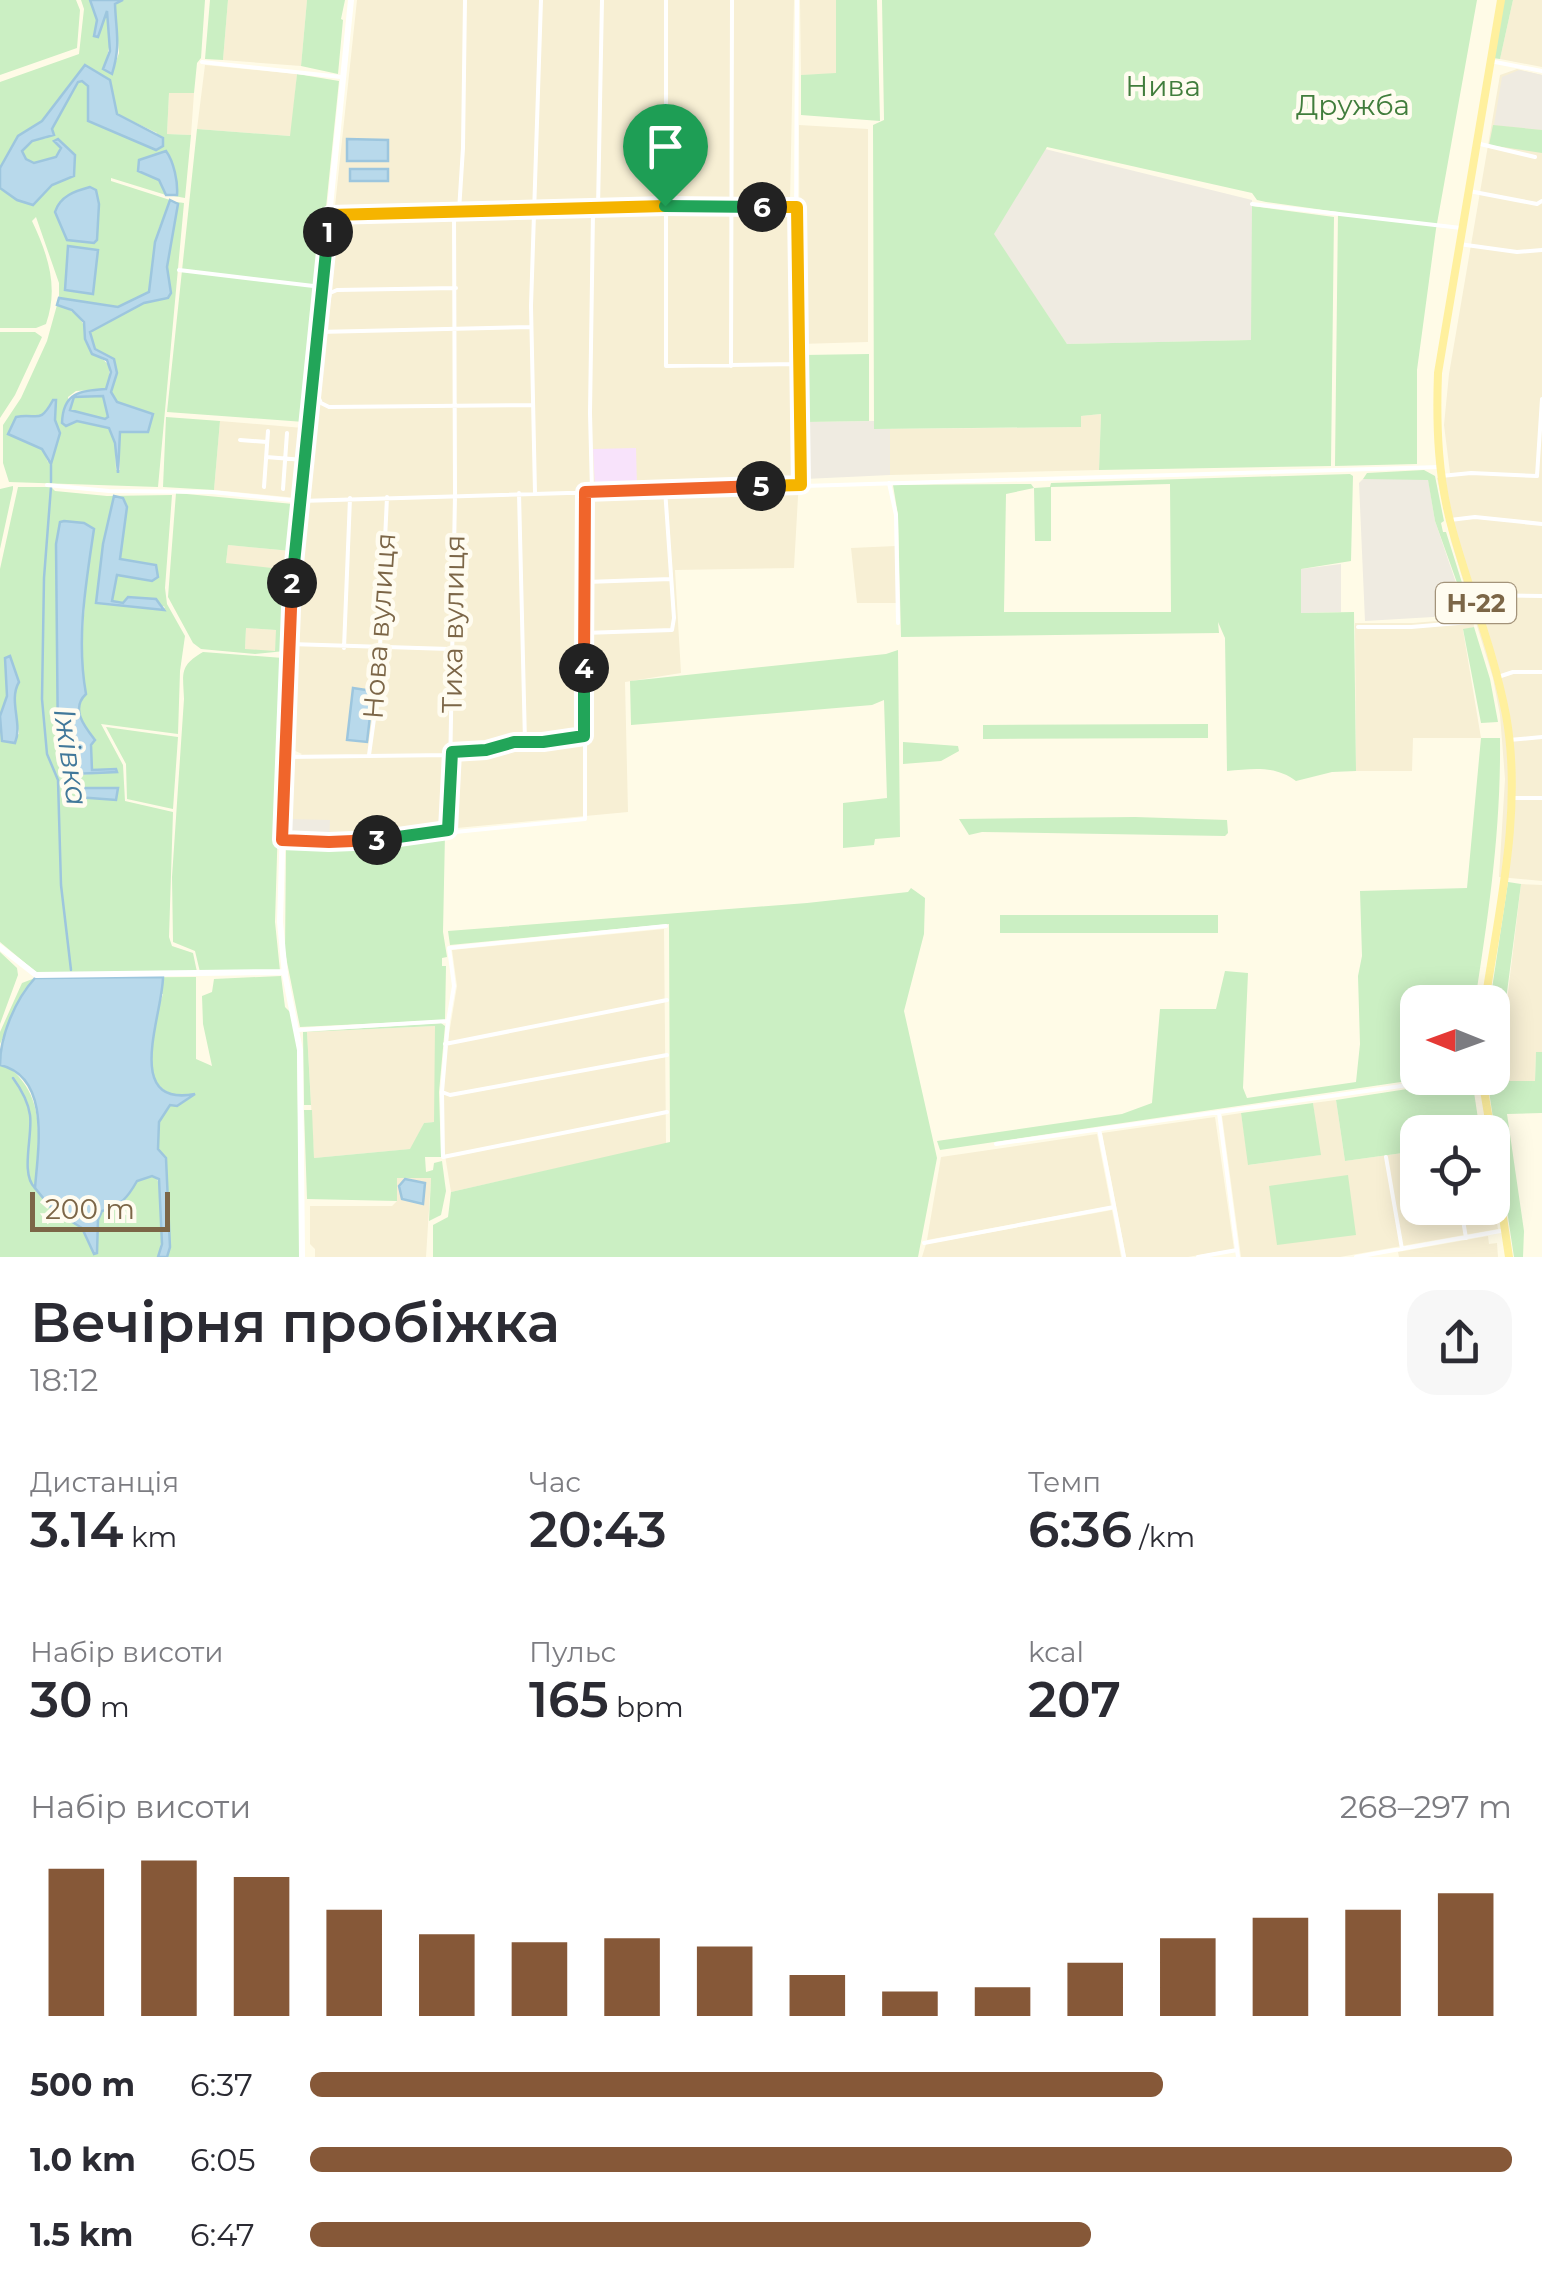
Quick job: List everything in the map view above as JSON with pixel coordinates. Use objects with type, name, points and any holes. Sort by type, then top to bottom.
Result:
[{"type":"main road","name":"Н-22","points":[[1487,985],[1506,859],[1511,798],[1509,740],[1498,677],[1450,520],[1440,472],[1438,374],[1462,228],[1473,192],[1476,143],[1502,0]]},
{"type":"main road","points":[[1505,1225],[1509,1257]]},
{"type":"street","points":[[302,1257],[297,1030],[280,922],[285,756],[300,501],[350,0]]},
{"type":"street","name":"Тиха вулиця","points":[[448,830],[456,495],[456,211],[464,148],[465,0]]},
{"type":"street","points":[[535,493],[531,328],[541,0]]},
{"type":"street","points":[[592,492],[591,278],[593,213],[598,208],[602,0]]},
{"type":"street","points":[[666,0],[666,366],[798,364]]},
{"type":"street","points":[[731,366],[732,0]]},
{"type":"street","points":[[797,0],[801,485]]},
{"type":"street","points":[[1490,61],[1542,71]]},
{"type":"street","points":[[202,62],[344,78]]},
{"type":"street","points":[[1476,143],[1535,157]]},
{"type":"street","points":[[1473,192],[1537,204],[1542,201]]},
{"type":"street","points":[[1252,204],[1462,228]]},
{"type":"street","points":[[330,215],[665,206],[797,207]]},
{"type":"street","points":[[1459,244],[1517,252],[1542,250]]},
{"type":"street","points":[[179,270],[322,287]]},
{"type":"street","points":[[320,315],[327,310],[330,293],[337,290],[456,288]]},
{"type":"street","points":[[318,332],[531,328]]},
{"type":"street","points":[[312,383],[321,403],[329,407],[534,405]]},
{"type":"street","points":[[47,485],[300,501],[1103,478],[1440,472],[1539,476],[1542,399]]},
{"type":"street","points":[[264,487],[268,431]]},
{"type":"street","points":[[284,489],[287,433]]},
{"type":"street","points":[[240,440],[267,442]]},
{"type":"street","points":[[266,457],[304,460]]},
{"type":"street","points":[[890,483],[897,523],[898,623]]},
{"type":"street","points":[[584,633],[672,630],[665,490]]},
{"type":"street","points":[[282,840],[366,841],[585,818],[585,492]]},
{"type":"street","points":[[520,493],[525,742]]},
{"type":"street","name":"Нова вулиця","points":[[370,754],[381,648],[387,497]]},
{"type":"street","points":[[344,648],[350,498]]},
{"type":"street","points":[[1450,520],[1474,517],[1542,524]]},
{"type":"street","points":[[585,582],[671,579]]},
{"type":"street","points":[[1474,595],[1542,596]]},
{"type":"street","points":[[1358,627],[1482,621]]},
{"type":"street","points":[[290,644],[452,649]]},
{"type":"street","points":[[1498,677],[1513,672],[1542,672]]},
{"type":"street","name":"Тиха вулиця","points":[[452,754],[584,736]]},
{"type":"street","points":[[1509,740],[1542,738]]},
{"type":"street","points":[[285,756],[452,754]]},
{"type":"street","points":[[1511,798],[1542,798]]},
{"type":"street","points":[[666,926],[448,948],[454,986],[445,1044],[443,1157],[667,1112]]},
{"type":"street","points":[[0,947],[36,975],[285,972]]},
{"type":"street","points":[[445,1044],[667,1000]]},
{"type":"street","points":[[297,1030],[448,1021]]},
{"type":"street","points":[[442,1092],[450,1095],[667,1055]]},
{"type":"street","points":[[996,1144],[1400,1086]]},
{"type":"street","points":[[1198,1257],[1238,1254],[1219,1112]]},
{"type":"street","points":[[1099,1129],[1124,1257]]},
{"type":"street","points":[[1386,1157],[1402,1249]]},
{"type":"street","points":[[924,1242],[1114,1208]]},
{"type":"street","points":[[1463,1225],[1466,1238]]},
{"type":"street","points":[[1356,1257],[1506,1230]]},
{"type":"shaded area","points":[[228,0],[307,0],[301,66],[223,60]]},
{"type":"shaded area","points":[[357,0],[794,0],[790,202],[799,479],[794,568],[675,570],[681,673],[625,682],[628,812],[329,840],[289,819],[292,760],[302,754],[291,749],[290,737],[295,581]]},
{"type":"shaded area","points":[[800,0],[836,0],[836,74],[801,75]]},
{"type":"shaded area","points":[[1513,0],[1542,0],[1542,67],[1500,59]]},
{"type":"shaded area","points":[[205,65],[297,74],[291,136],[197,129]]},
{"type":"shaded area","points":[[1517,69],[1542,75],[1542,881],[1499,877],[1505,779],[1500,715],[1437,478],[1450,473],[1444,425],[1449,374],[1500,75]]},
{"type":"shaded area","points":[[1519,70],[1542,75],[1542,130],[1494,125],[1502,77]]},
{"type":"shaded area","points":[[169,92],[194,93],[191,135],[167,134]]},
{"type":"shaded area","points":[[799,125],[868,129],[868,342],[800,344]]},
{"type":"shaded area","points":[[1045,149],[1252,200],[1252,340],[1067,344],[993,234]]},
{"type":"shaded area","points":[[1101,414],[1099,470],[890,475],[890,429],[1081,427],[1081,416]]},
{"type":"shaded area","points":[[220,421],[303,428],[297,498],[214,490]]},
{"type":"shaded area","points":[[874,421],[874,429],[890,429],[890,475],[805,479],[806,422]]},
{"type":"shaded area","points":[[636,448],[637,487],[595,488],[593,449]]},
{"type":"shaded area","points":[[1363,479],[1428,479],[1435,521],[1467,615],[1365,621],[1359,483]]},
{"type":"shaded area","points":[[228,545],[291,551],[290,570],[226,564]]},
{"type":"shaded area","points":[[896,546],[896,603],[857,603],[851,548]]},
{"type":"shaded area","points":[[1341,564],[1341,612],[1301,613],[1301,569]]},
{"type":"shaded area","points":[[1473,618],[1474,627],[1463,630],[1481,738],[1413,738],[1412,771],[1356,771],[1355,623]]},
{"type":"shaded area","points":[[246,628],[277,630],[275,652],[245,650]]},
{"type":"shaded area","points":[[289,819],[330,820],[329,840],[289,838]]},
{"type":"shaded area","points":[[1521,884],[1542,885],[1542,1052],[1536,1053],[1535,1081],[1510,1081],[1509,985]]},
{"type":"shaded area","points":[[664,929],[666,1144],[451,1192],[444,1149],[443,1092],[457,986],[452,950]]},
{"type":"shaded area","points":[[435,1026],[435,1122],[424,1123],[411,1149],[314,1158],[307,1032]]},
{"type":"shaded area","points":[[1336,1100],[1345,1161],[1400,1153],[1400,1225],[1497,1225],[1498,1229],[1340,1257],[1241,1257],[1222,1116],[1241,1113],[1249,1165],[1320,1155],[1313,1103]]},
{"type":"shaded area","points":[[1215,1117],[1234,1249],[1188,1257],[1126,1257],[1102,1133]]},
{"type":"shaded area","points":[[1097,1134],[1111,1206],[927,1240],[941,1157]]},
{"type":"shaded area","points":[[397,1177],[431,1178],[426,1257],[315,1257],[310,1244],[310,1206],[392,1206],[397,1201]]},
{"type":"shaded area","points":[[1112,1210],[1121,1257],[922,1257],[926,1244]]},
{"type":"shaded area","points":[[1488,1236],[1489,1244],[1497,1243],[1498,1257],[1399,1257],[1398,1252]]},
{"type":"green space","points":[[0,0],[76,0],[80,10],[77,48],[0,75]]},
{"type":"green space","points":[[81,0],[90,0],[97,20],[94,36],[98,36],[107,8],[110,38],[103,68],[112,73],[119,53],[115,4],[123,0],[205,0],[194,93],[169,93],[167,134],[191,135],[185,198],[174,196],[177,195],[154,157],[139,160],[138,171],[159,180],[166,195],[111,178],[170,200],[159,228],[149,292],[119,307],[59,298],[59,283],[36,217],[32,221],[52,284],[46,324],[36,328],[0,328],[0,188],[33,204],[52,185],[74,176],[61,148],[56,157],[34,163],[22,151],[32,141],[47,138],[78,82],[82,80],[88,86],[88,121],[156,150],[157,133],[117,114],[110,80],[85,65],[42,121],[18,136],[0,168],[0,82],[79,54],[84,9]],"holes":[[[90,187],[67,240],[58,203]]]},
{"type":"green space","points":[[210,0],[228,0],[223,60],[205,59]]},
{"type":"green space","points":[[307,0],[345,0],[338,74],[301,66]]},
{"type":"green space","points":[[836,0],[877,0],[880,121],[801,115],[801,75],[836,73]]},
{"type":"green space","points":[[882,0],[1477,0],[1436,229],[1417,370],[1417,464],[1335,466],[1338,212],[1257,200],[1252,193],[1047,147],[994,234],[1067,344],[1251,340],[1252,206],[1334,217],[1331,466],[1099,470],[1101,414],[1081,416],[1081,427],[874,429],[873,125],[884,120]]},
{"type":"green space","points":[[1504,0],[1513,0],[1500,59],[1493,58]]},
{"type":"green space","points":[[297,74],[339,81],[304,422],[167,412],[197,129],[290,136]]},
{"type":"green space","points":[[1493,125],[1542,130],[1542,153],[1489,145]]},
{"type":"green space","points":[[177,202],[184,203],[158,487],[9,482],[3,463],[3,425],[21,398],[47,341],[57,305],[79,317],[92,354],[107,363],[109,371],[106,389],[76,391],[68,397],[69,425],[77,421],[109,428],[115,443],[116,470],[120,470],[118,435],[140,433],[151,413],[117,402],[111,392],[117,373],[114,359],[95,349],[90,332],[144,303],[168,298],[171,294],[167,267]],"holes":[[[52,401],[56,449],[48,462],[16,417],[41,415]]]},
{"type":"green space","points":[[0,332],[35,332],[42,337],[0,418]]},
{"type":"green space","points":[[869,354],[869,421],[806,422],[804,355]]},
{"type":"green space","points":[[103,396],[108,417],[105,419],[69,410],[74,397]]},
{"type":"green space","points":[[166,417],[220,421],[214,490],[163,487]]},
{"type":"green space","points":[[1424,470],[1435,476],[1443,532],[1469,605],[1466,608],[1435,521],[1428,480],[1363,479],[1367,473]]},
{"type":"green space","points":[[1353,476],[1351,561],[1301,569],[1301,613],[1354,612],[1356,771],[1296,781],[1272,770],[1227,771],[1225,638],[1218,622],[1219,633],[901,637],[898,515],[893,485],[1031,484],[1034,488],[1050,487],[1051,483]],"holes":[[[1170,484],[1171,612],[1004,612],[1006,494],[1034,488],[1035,541],[1051,541],[1051,487]]]},
{"type":"green space","points":[[18,487],[51,487],[55,491],[107,496],[172,495],[165,588],[167,604],[185,636],[178,734],[101,724],[123,765],[125,801],[173,812],[169,937],[172,946],[193,953],[197,972],[36,972],[0,942],[0,721],[3,741],[19,734],[14,690],[19,682],[10,656],[5,659],[7,696],[0,716],[0,569]],"holes":[[[127,507],[119,560],[156,565],[152,581],[117,575],[112,601],[123,603],[128,597],[156,599],[157,604],[165,607],[162,610],[96,603],[103,544]],[[65,522],[74,522],[86,588],[81,658],[86,693],[79,710],[90,741],[92,770],[116,772],[79,775],[64,751],[57,683],[56,560]],[[78,788],[118,788],[116,800],[77,797]]]},
{"type":"green space","points":[[0,489],[13,489],[0,549]]},
{"type":"green space","points":[[176,493],[293,504],[296,508],[291,551],[228,545],[226,563],[290,570],[285,651],[255,654],[201,649],[193,643],[168,597]],"holes":[[[246,628],[276,630],[275,651],[245,649]]]},
{"type":"green space","points":[[1474,627],[1498,722],[1481,723],[1463,629]]},
{"type":"green space","points":[[898,650],[900,837],[875,839],[874,845],[843,848],[843,803],[887,798],[884,700],[872,705],[631,725],[630,681]]},
{"type":"green space","points":[[203,652],[283,658],[275,922],[280,971],[200,972],[195,951],[173,942],[172,877],[183,676],[186,666]]},
{"type":"green space","points":[[1208,724],[1208,738],[983,739],[983,725]]},
{"type":"green space","points":[[106,727],[178,737],[173,809],[127,799],[126,764]]},
{"type":"green space","points":[[1481,738],[1500,738],[1493,870],[1478,985],[1400,985],[1400,1082],[940,1150],[937,1141],[1122,1114],[1152,1103],[1160,1009],[1216,1009],[1225,971],[1248,973],[1243,1088],[1247,1098],[1356,1082],[1360,1044],[1358,976],[1362,956],[1360,891],[1467,888]]},
{"type":"green space","points":[[903,742],[958,746],[959,751],[941,761],[903,764]]},
{"type":"green space","points":[[959,819],[1227,820],[1228,833],[969,835]]},
{"type":"green space","points":[[445,834],[445,1020],[300,1027],[285,952],[288,842],[329,844]]},
{"type":"green space","points":[[1508,882],[1521,884],[1508,985],[1493,985]]},
{"type":"green space","points":[[911,888],[925,898],[924,934],[904,1011],[937,1158],[918,1257],[433,1257],[433,1225],[448,1217],[451,1192],[670,1142],[669,924],[450,945],[448,931],[807,903],[908,892]]},
{"type":"green space","points":[[1000,915],[1218,915],[1218,933],[1000,933]]},
{"type":"green space","points":[[0,952],[17,968],[18,975],[0,1024]]},
{"type":"green space","points":[[281,976],[297,1047],[300,1257],[167,1257],[170,1247],[158,1157],[160,1123],[170,1105],[192,1095],[173,1094],[160,1087],[153,1075],[151,1043],[163,994],[25,989],[0,1044],[0,1032],[22,983],[35,978],[196,977],[196,1059],[212,1066],[202,996],[212,992],[214,979]]},
{"type":"green space","points":[[441,1023],[445,1026],[439,1092],[441,1157],[425,1157],[426,1172],[442,1161],[446,1191],[441,1215],[429,1221],[431,1178],[397,1178],[397,1201],[307,1199],[304,1110],[312,1110],[314,1158],[410,1149],[424,1123],[434,1122],[435,1026],[307,1032],[311,1105],[304,1105],[303,1032]]},
{"type":"green space","points":[[1536,1052],[1542,1052],[1542,1113],[1493,1115],[1490,1095],[1510,1095],[1510,1081],[1535,1081]]},
{"type":"green space","points":[[0,1060],[14,1071],[31,1095],[38,1137],[36,1170],[150,1163],[163,1209],[158,1257],[0,1257]]},
{"type":"green space","points":[[1400,1090],[1400,1095],[1474,1095],[1477,1115],[1400,1115],[1400,1153],[1345,1161],[1336,1100]]},
{"type":"green space","points":[[1313,1103],[1321,1155],[1248,1165],[1241,1113]]},
{"type":"green space","points":[[1510,1135],[1524,1231],[1523,1257],[1514,1257],[1509,1225]]},
{"type":"green space","points":[[1348,1175],[1356,1235],[1277,1245],[1269,1186]]},
{"type":"water","points":[[90,0],[123,0],[115,4],[117,46],[112,74],[103,69],[110,51],[107,11],[98,37],[94,36],[97,20]]},
{"type":"water","points":[[85,65],[110,80],[117,114],[163,138],[163,146],[156,150],[88,121],[88,86],[78,82],[52,129],[54,135],[32,141],[22,151],[34,163],[56,157],[61,148],[54,141],[58,139],[75,155],[74,176],[52,185],[33,205],[17,200],[0,188],[0,168],[18,136],[42,121]]},
{"type":"water","points":[[347,139],[388,140],[388,161],[347,161]]},
{"type":"water","points":[[166,151],[175,172],[177,195],[166,195],[159,180],[138,171],[139,160]]},
{"type":"water","points":[[350,169],[388,169],[388,181],[350,181]]},
{"type":"water","points":[[90,187],[96,190],[99,204],[97,240],[67,240],[55,212],[57,206],[69,195]]},
{"type":"water","points":[[170,200],[178,204],[167,267],[171,293],[168,298],[144,303],[90,332],[95,349],[114,359],[117,373],[111,392],[117,402],[153,414],[148,432],[120,432],[118,473],[109,428],[77,421],[66,426],[62,423],[70,399],[81,392],[106,389],[111,372],[107,360],[92,354],[85,339],[84,322],[72,310],[57,305],[59,298],[118,307],[149,292],[155,242]],"holes":[[[103,396],[108,417],[70,410],[74,397]]]},
{"type":"water","points":[[68,246],[98,250],[93,294],[65,290]]},
{"type":"water","points":[[53,400],[60,433],[51,464],[42,449],[8,434],[16,417],[41,415]]},
{"type":"water","points":[[114,496],[123,498],[127,507],[120,559],[156,565],[158,577],[152,581],[117,575],[112,601],[123,603],[128,597],[156,599],[164,610],[96,603]]},
{"type":"water","points":[[60,522],[84,523],[94,529],[82,632],[86,694],[79,712],[95,740],[91,745],[92,770],[117,772],[73,774],[64,765],[64,751],[58,749],[56,544]]},
{"type":"water","points":[[10,656],[19,682],[15,697],[15,743],[2,741],[0,716],[7,696],[5,658]]},
{"type":"water","points":[[353,688],[373,691],[367,742],[347,740]]},
{"type":"water","points":[[78,788],[118,788],[116,800],[77,797]]},
{"type":"water","points":[[163,977],[154,1034],[153,1073],[159,1087],[173,1095],[195,1094],[177,1106],[170,1105],[159,1122],[158,1149],[166,1158],[170,1247],[167,1257],[158,1257],[162,1244],[159,1179],[152,1176],[137,1181],[123,1200],[102,1211],[94,1254],[82,1228],[53,1210],[35,1188],[38,1116],[27,1084],[16,1072],[0,1065],[3,1042],[15,1008],[35,978]]},
{"type":"water","points":[[405,1179],[425,1183],[423,1204],[402,1199],[399,1186]]},
{"type":"waterway","name":"Іжівка","points":[[51,465],[51,482]]},
{"type":"waterway","name":"Іжівка","points":[[51,487],[44,578],[42,699],[47,754],[58,780],[61,885],[71,970]]},
{"type":"waterway","points":[[13,1078],[29,1110],[28,1174],[35,1188]]},
{"type":"route","points":[[665,206],[797,207],[801,485],[585,492],[584,736],[452,752],[448,830],[366,841],[282,840],[292,580],[330,215],[665,206]]},
{"type":"park label","name":"Нива","points":[[1163,86]]},
{"type":"park label","name":"Дружба","points":[[1353,105]]}]
